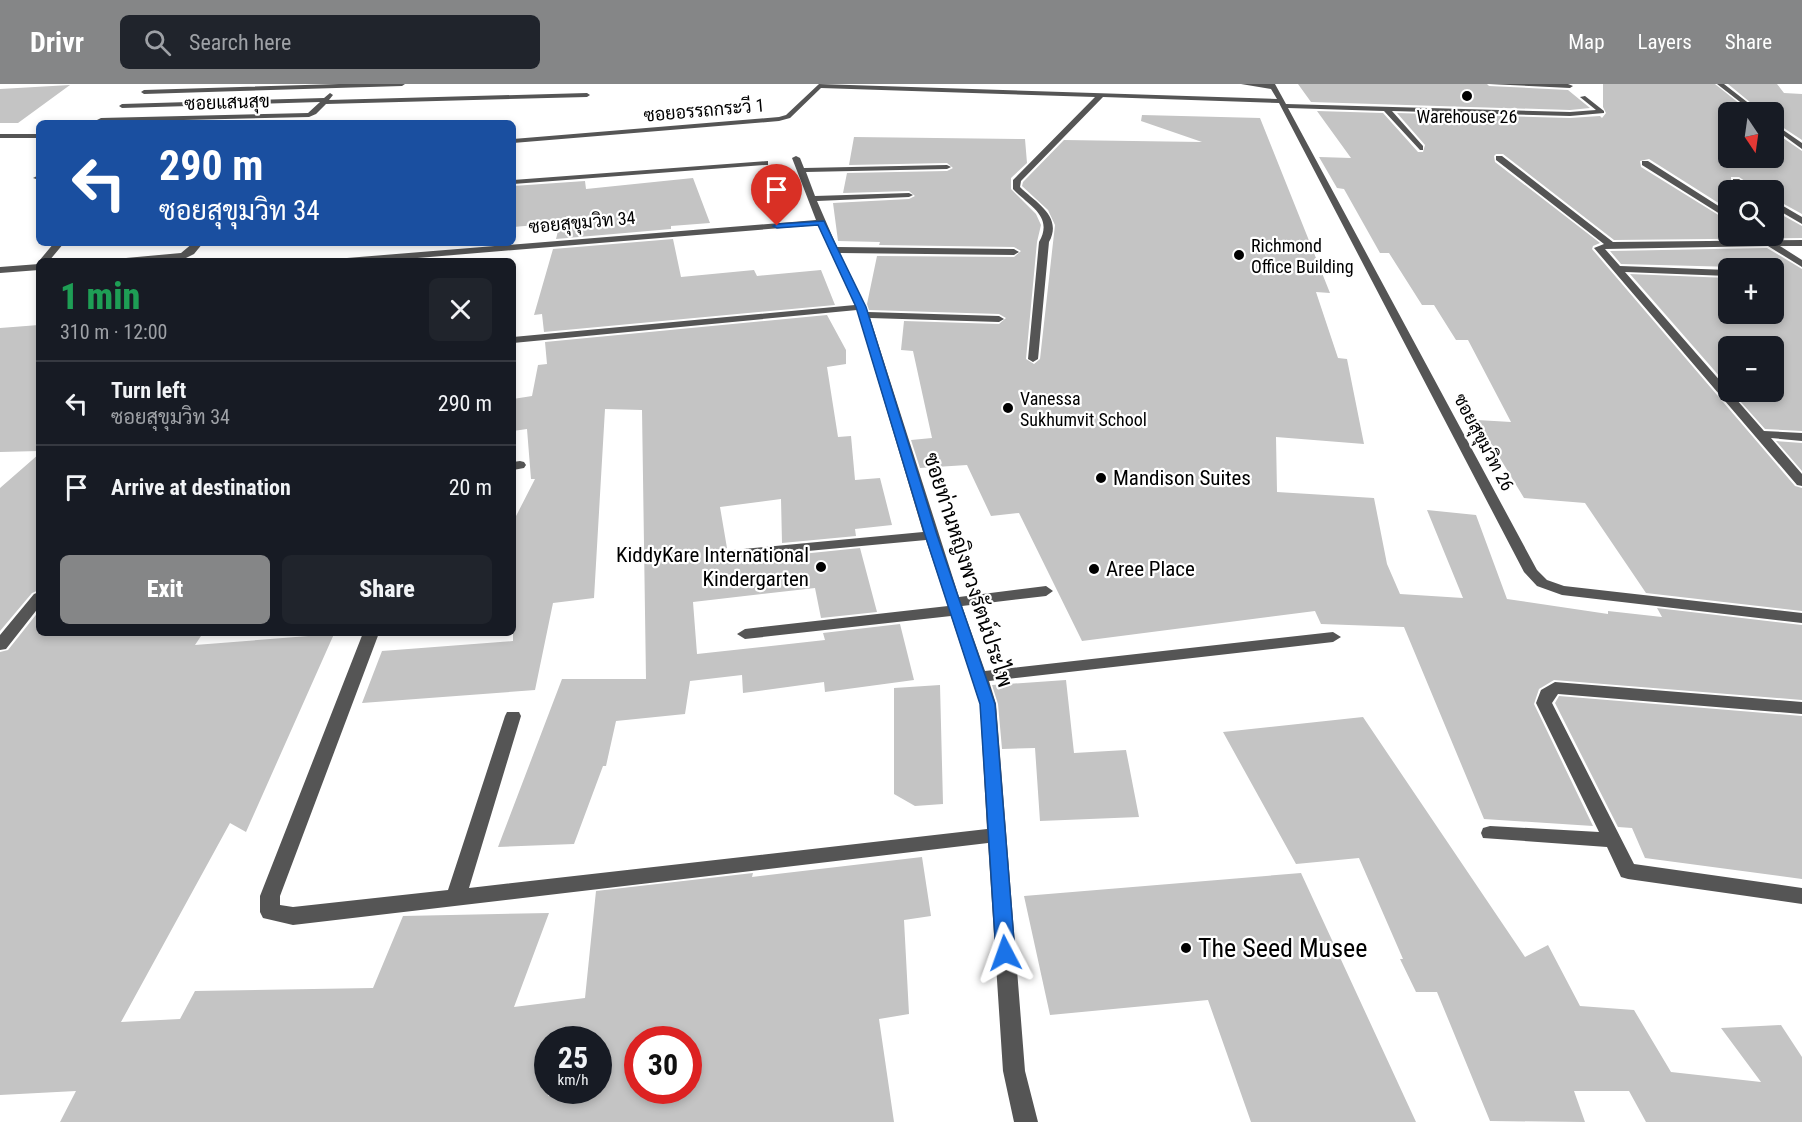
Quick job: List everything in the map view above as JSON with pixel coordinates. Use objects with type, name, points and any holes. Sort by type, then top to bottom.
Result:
[{"type":"street","points":[[102,120],[155,84]]},
{"type":"street","points":[[144,92],[402,84]]},
{"type":"street","points":[[1244,84],[1273,85]]},
{"type":"street","points":[[1492,84],[1570,86],[1567,84]]},
{"type":"street","points":[[1720,84],[1744,102]]},
{"type":"street","name":"ซอยแสนสุข","points":[[159,120],[309,115],[339,85]]},
{"type":"street","name":"ซอยอรรถกระวี 1","points":[[516,141],[779,119],[788,117],[820,85],[991,87],[1386,109],[1570,114],[1602,112],[1583,97]]},
{"type":"street","name":"ซอยสุขุมวิท 26","points":[[1273,85],[1531,572],[1542,583],[1562,590],[1802,618]]},
{"type":"street","points":[[1033,359],[1044,242],[1049,236],[1051,226],[1044,212],[1016,187],[1017,180],[1102,94]]},
{"type":"street","points":[[122,106],[587,95]]},
{"type":"street","points":[[1386,109],[1420,148]]},
{"type":"street","points":[[1784,133],[1802,147]]},
{"type":"street","points":[[0,136],[36,136]]},
{"type":"street","name":"ซอยท่านหญิงพวงรัตน์ประไพ","points":[[796,158],[821,222],[862,311],[931,535],[988,704],[1014,1071],[1026,1122]]},
{"type":"street","points":[[1499,158],[1611,245]]},
{"type":"street","points":[[516,182],[765,162]]},
{"type":"street","points":[[1645,163],[1718,210]]},
{"type":"street","points":[[801,170],[947,167]]},
{"type":"street","points":[[812,199],[909,195]]},
{"type":"street","points":[[1784,210],[1802,221]]},
{"type":"street","name":"ซอยสุขุมวิท 34","points":[[383,258],[821,222]]},
{"type":"street","points":[[1784,243],[1802,243]]},
{"type":"street","points":[[1718,244],[1611,245],[1599,248],[1802,482]]},
{"type":"street","points":[[46,258],[56,246]]},
{"type":"street","points":[[160,258],[183,256],[191,252],[196,246]]},
{"type":"street","points":[[1775,246],[1802,264]]},
{"type":"street","points":[[834,250],[1014,252]]},
{"type":"street","points":[[0,270],[36,267]]},
{"type":"street","points":[[1617,269],[1718,273]]},
{"type":"street","points":[[516,340],[862,311],[999,319]]},
{"type":"street","points":[[1760,434],[1802,437]]},
{"type":"street","points":[[723,555],[931,535]]},
{"type":"street","points":[[745,634],[956,606],[1046,591]]},
{"type":"street","points":[[0,645],[36,601]]},
{"type":"street","points":[[370,636],[270,896],[270,912],[293,916],[996,835]]},
{"type":"street","points":[[979,677],[1333,637]]},
{"type":"street","points":[[1802,708],[1555,688],[1547,694],[1544,703],[1628,872],[1802,896]]},
{"type":"street","points":[[456,897],[513,716]]},
{"type":"street","points":[[1490,833],[1614,840]]},
{"type":"building","name":"Warehouse 26","points":[[1298,84],[1487,84],[1489,86],[1568,90],[1590,108],[1570,110],[1311,102]]},
{"type":"building","points":[[1603,84],[1715,84],[1738,102],[1718,102],[1718,168],[1784,168],[1784,139],[1802,151],[1802,214],[1784,204],[1784,180],[1743,180],[1739,177],[1731,177],[1731,180],[1718,180],[1718,203],[1649,159],[1640,161],[1641,167],[1718,215],[1718,239],[1614,240],[1503,154],[1494,156],[1495,162],[1600,243],[1592,249],[1718,396],[1718,402],[1723,402],[1795,486],[1802,488],[1802,611],[1646,593],[1585,503],[1524,498],[1477,420],[1511,422],[1468,340],[1456,340],[1434,305],[1422,305],[1389,253],[1380,253],[1344,189],[1337,188],[1319,157],[1351,158],[1317,111],[1383,113],[1418,152],[1423,152],[1425,145],[1397,113],[1570,118],[1600,116],[1602,118],[1606,113],[1603,107]]},
{"type":"building","points":[[1728,84],[1777,84],[1784,93],[1802,94],[1802,140],[1784,128],[1784,102],[1750,102]]},
{"type":"building","points":[[70,85],[18,123],[0,123],[0,89]]},
{"type":"building","points":[[1142,115],[1260,118],[1330,293],[1316,292],[1338,358],[1347,359],[1364,444],[1276,437],[1277,492],[1374,498],[1387,564],[1400,594],[1463,598],[1427,510],[1476,515],[1507,599],[1608,614],[1608,611],[1662,617],[1657,608],[1802,625],[1802,700],[1554,680],[1539,689],[1534,704],[1593,826],[1484,819],[1404,627],[1321,624],[1315,611],[1082,641],[1019,513],[991,516],[967,465],[920,468],[911,440],[932,438],[913,351],[901,350],[904,321],[999,324],[1006,318],[999,314],[869,310],[867,304],[877,256],[1014,257],[1021,251],[1014,247],[879,245],[880,242],[838,241],[833,203],[909,199],[915,196],[909,191],[843,193],[847,173],[947,171],[953,168],[947,163],[849,165],[854,137],[1025,139],[1027,163],[1011,178],[1011,189],[1036,214],[1041,225],[1037,242],[1026,359],[1034,364],[1040,359],[1055,225],[1048,210],[1022,186],[1023,182],[1064,140],[1202,142],[1141,121]]},
{"type":"building","points":[[693,178],[710,223],[671,226],[671,229],[556,239],[560,223],[516,227],[516,186],[585,181],[586,189]]},
{"type":"building","points":[[1784,216],[1802,226],[1802,238],[1784,238]]},
{"type":"building","points":[[673,239],[681,277],[754,270],[757,276],[821,270],[835,305],[544,332],[542,314],[534,315],[553,249]]},
{"type":"building","points":[[1767,248],[1784,258],[1718,258],[1718,267],[1621,264],[1610,251]]},
{"type":"building","points":[[1784,258],[1802,269],[1802,431],[1765,429],[1741,402],[1784,402],[1784,336],[1718,336],[1718,375],[1630,274],[1718,278],[1718,324],[1784,324]]},
{"type":"building","points":[[827,315],[846,350],[846,364],[827,367],[838,437],[851,436],[855,480],[880,478],[892,525],[855,529],[856,536],[782,543],[781,499],[720,507],[727,548],[715,553],[714,556],[722,561],[729,561],[729,564],[860,548],[877,612],[821,618],[815,588],[693,602],[697,654],[825,640],[823,633],[900,624],[914,680],[825,692],[824,682],[743,693],[742,675],[690,681],[685,714],[616,721],[606,766],[603,766],[574,844],[498,847],[562,679],[646,679],[642,410],[605,409],[594,598],[553,603],[535,690],[362,703],[382,651],[513,641],[513,636],[516,636],[516,516],[535,479],[531,479],[527,429],[516,431],[516,399],[532,396],[538,365],[547,364],[545,342]]},
{"type":"building","points":[[36,325],[36,451],[0,452],[0,328]]},
{"type":"building","points":[[1776,441],[1802,443],[1802,471]]},
{"type":"building","points":[[36,457],[36,591],[32,593],[0,631],[0,488]]},
{"type":"building","points":[[36,615],[36,636],[201,636],[195,645],[333,636],[246,832],[230,823],[121,1022],[180,1019],[195,991],[373,988],[403,916],[549,913],[514,1007],[585,998],[596,891],[753,873],[752,877],[922,857],[931,916],[904,920],[909,1014],[879,1019],[894,1122],[60,1122],[76,1091],[0,1095],[0,652],[8,650]]},
{"type":"building","points":[[1066,680],[1074,753],[1126,750],[1139,817],[1040,821],[1035,748],[1002,749],[998,704],[992,685]]},
{"type":"building","points":[[940,685],[943,804],[915,806],[894,794],[894,688]]},
{"type":"building","points":[[1559,696],[1802,716],[1802,879],[1645,858],[1632,828],[1618,827],[1555,703]]},
{"type":"building","points":[[1363,717],[1525,957],[1548,945],[1580,1006],[1634,1010],[1671,1072],[1761,1082],[1721,1028],[1781,1025],[1802,1057],[1802,1122],[1646,1122],[1629,1091],[1574,1091],[1585,1122],[1490,1121],[1437,992],[1416,992],[1400,959],[1403,959],[1359,858],[1296,864],[1223,732]]},
{"type":"building","name":"The Seed Musee","points":[[1301,873],[1416,1122],[1251,1122],[1208,1000],[1050,1015],[1024,896]]},
{"type":"place","name":"Warehouse 26","points":[[1467,96]]},
{"type":"place","name":"Richmond Office Building","points":[[1239,255]]},
{"type":"place","name":"Vanessa Sukhumvit School","points":[[1008,408]]},
{"type":"place","name":"Mandison Suites","points":[[1101,478]]},
{"type":"place","name":"KiddyKare International Kindergarten","points":[[821,567]]},
{"type":"place","name":"Aree Place","points":[[1094,569]]},
{"type":"place","name":"The Seed Musee","points":[[1186,948]]},
{"type":"route","points":[[777,226],[821,222],[861,307],[931,535],[988,704],[1005,953]]}]
